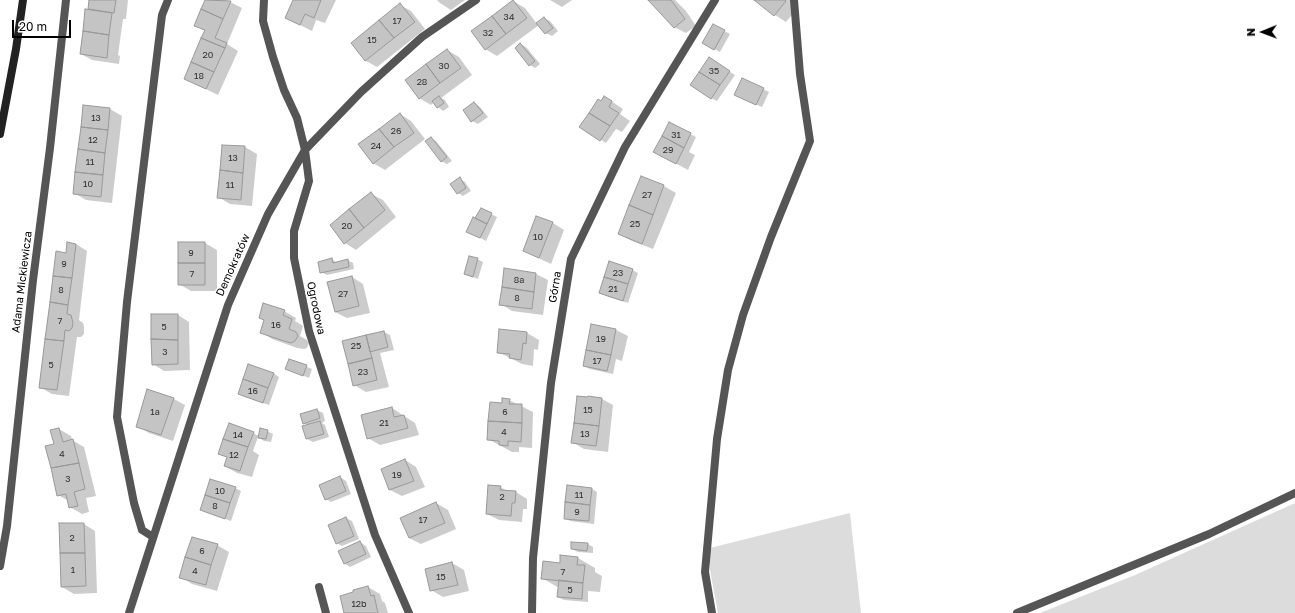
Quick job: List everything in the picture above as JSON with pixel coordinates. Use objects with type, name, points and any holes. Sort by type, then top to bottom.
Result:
[{"type":"street","points":[[0,134],[16,49],[23,0]]},
{"type":"street","name":"Adama Mickiewicza","points":[[0,566],[7,526],[33,280],[50,148],[66,0]]},
{"type":"street","points":[[153,537],[142,530],[134,503],[117,417],[127,302],[162,15],[168,0]]},
{"type":"street","name":"Ogrodowa","points":[[264,0],[263,21],[284,90],[298,118],[305,150],[309,181],[294,231],[294,258],[309,331],[375,535],[409,613]]},
{"type":"street","name":"Demokratów","points":[[129,613],[228,305],[268,214],[305,150],[361,92],[422,36],[476,0]]},
{"type":"street","name":"Górna","points":[[532,613],[533,558],[551,384],[571,259],[625,147],[715,0]]},
{"type":"street","points":[[712,613],[705,572],[718,439],[728,370],[748,301],[771,237],[810,141],[800,74],[794,0]]},
{"type":"street","points":[[1017,613],[1209,534],[1295,493]]},
{"type":"street","points":[[319,587],[326,613]]},
{"type":"shaded area","points":[[1295,503],[1295,613],[1040,613],[1135,575]]},
{"type":"shaded area","points":[[850,513],[861,613],[718,613],[710,570],[710,548]]},
{"type":"building","points":[[89,0],[116,0],[114,13],[88,9]]},
{"type":"building","points":[[205,0],[231,1],[223,19],[201,9]]},
{"type":"building","points":[[293,0],[321,0],[314,18],[305,14],[300,25],[285,18]]},
{"type":"building","points":[[513,0],[527,18],[506,34],[492,16]]},
{"type":"building","points":[[648,0],[671,0],[685,19],[674,28]]},
{"type":"building","points":[[754,0],[784,0],[786,1],[774,16]]},
{"type":"building","points":[[400,3],[415,22],[394,38],[379,20]]},
{"type":"building","points":[[85,9],[112,13],[109,35],[83,31]]},
{"type":"building","points":[[201,9],[223,19],[215,38],[227,43],[225,48],[201,38],[205,30],[194,26]]},
{"type":"building","points":[[492,16],[506,34],[485,50],[471,31]]},
{"type":"building","points":[[544,17],[553,28],[545,34],[536,23]]},
{"type":"building","points":[[379,20],[394,38],[365,61],[351,43]]},
{"type":"building","points":[[713,24],[725,30],[714,50],[702,43]]},
{"type":"building","points":[[83,31],[109,35],[107,58],[80,54]]},
{"type":"building","points":[[201,38],[225,48],[214,72],[191,62]]},
{"type":"building","points":[[520,43],[535,61],[529,66],[515,48]]},
{"type":"building","points":[[447,49],[461,68],[440,83],[426,64]]},
{"type":"building","points":[[709,57],[730,71],[720,85],[699,72]]},
{"type":"building","points":[[191,62],[214,72],[206,89],[184,79]]},
{"type":"building","points":[[426,64],[440,83],[419,99],[405,80]]},
{"type":"building","points":[[699,72],[720,85],[711,99],[690,85]]},
{"type":"building","points":[[742,78],[764,88],[756,105],[734,95]]},
{"type":"building","points":[[439,96],[444,103],[437,108],[432,101]]},
{"type":"building","points":[[604,96],[612,101],[609,107],[619,113],[610,126],[589,113],[598,99],[601,101]]},
{"type":"building","points":[[474,102],[483,113],[471,122],[463,110]]},
{"type":"building","points":[[83,105],[110,108],[108,130],[81,127]]},
{"type":"building","points":[[400,113],[414,133],[394,147],[379,129]]},
{"type":"building","points":[[589,113],[610,126],[600,141],[579,127]]},
{"type":"building","points":[[669,122],[691,133],[684,148],[662,136]]},
{"type":"building","points":[[81,127],[108,130],[105,153],[78,149]]},
{"type":"building","points":[[379,129],[394,147],[373,164],[358,144]]},
{"type":"building","points":[[662,136],[684,148],[676,164],[653,152]]},
{"type":"building","points":[[431,137],[447,157],[441,162],[425,141]]},
{"type":"building","points":[[222,145],[245,146],[243,173],[220,170]]},
{"type":"building","points":[[78,149],[105,153],[103,175],[75,172]]},
{"type":"building","points":[[220,170],[243,173],[241,200],[217,198]]},
{"type":"building","points":[[75,172],[103,175],[101,197],[73,194]]},
{"type":"building","points":[[641,176],[664,185],[653,215],[629,205]]},
{"type":"building","points":[[460,177],[466,188],[457,194],[450,184]]},
{"type":"building","points":[[371,192],[385,210],[364,228],[349,209]]},
{"type":"building","points":[[629,205],[653,215],[642,244],[618,234]]},
{"type":"building","points":[[481,208],[492,213],[487,224],[475,218]]},
{"type":"building","points":[[349,209],[364,228],[344,244],[330,225]]},
{"type":"building","points":[[536,216],[553,222],[539,258],[523,251]]},
{"type":"building","points":[[473,217],[487,224],[480,238],[466,232]]},
{"type":"building","points":[[67,242],[76,244],[72,278],[53,276],[56,251],[66,253]]},
{"type":"building","points":[[178,242],[205,242],[205,263],[178,263]]},
{"type":"building","points":[[469,256],[478,258],[473,277],[464,274]]},
{"type":"building","points":[[332,258],[333,263],[348,259],[349,267],[320,273],[318,262]]},
{"type":"building","points":[[609,261],[633,269],[628,284],[604,277]]},
{"type":"building","points":[[178,263],[205,263],[205,285],[178,285]]},
{"type":"building","points":[[504,268],[536,273],[534,292],[502,287]]},
{"type":"building","points":[[53,276],[72,278],[68,305],[50,302]]},
{"type":"building","points":[[352,276],[359,306],[335,312],[327,282]]},
{"type":"building","points":[[604,277],[628,284],[623,301],[599,293]]},
{"type":"building","points":[[502,287],[534,292],[532,309],[499,305]]},
{"type":"building","points":[[50,302],[68,305],[67,314],[71,315],[73,323],[72,328],[69,331],[65,330],[64,341],[45,339]]},
{"type":"building","points":[[263,303],[285,310],[283,315],[292,319],[289,329],[296,332],[298,336],[295,341],[291,343],[260,333],[264,320],[259,318]]},
{"type":"building","points":[[151,314],[178,314],[178,340],[151,339]]},
{"type":"building","points":[[591,324],[616,329],[611,355],[586,350]]},
{"type":"building","points":[[499,329],[527,332],[526,344],[523,343],[521,360],[509,358],[510,354],[497,353]]},
{"type":"building","points":[[384,331],[388,347],[370,352],[366,335]]},
{"type":"building","points":[[366,335],[372,358],[348,364],[342,341]]},
{"type":"building","points":[[45,339],[64,341],[57,390],[39,388]]},
{"type":"building","points":[[151,339],[178,340],[178,364],[152,365]]},
{"type":"building","points":[[586,350],[611,355],[607,371],[583,366]]},
{"type":"building","points":[[372,358],[377,380],[353,386],[348,364]]},
{"type":"building","points":[[289,359],[307,365],[303,376],[285,369]]},
{"type":"building","points":[[248,364],[274,373],[268,388],[243,379]]},
{"type":"building","points":[[243,379],[268,388],[263,403],[238,394]]},
{"type":"building","points":[[147,389],[174,398],[161,435],[136,427]]},
{"type":"building","points":[[577,396],[602,398],[599,426],[574,423]]},
{"type":"building","points":[[502,398],[510,399],[509,404],[522,404],[522,423],[488,421],[490,402],[502,403]]},
{"type":"building","points":[[392,407],[394,417],[404,415],[408,428],[367,439],[361,415]]},
{"type":"building","points":[[317,409],[320,418],[303,424],[300,414]]},
{"type":"building","points":[[320,421],[324,434],[306,439],[302,426]]},
{"type":"building","points":[[488,421],[522,423],[521,442],[508,441],[508,446],[499,445],[499,441],[487,440]]},
{"type":"building","points":[[229,423],[254,432],[248,447],[223,439]]},
{"type":"building","points":[[574,423],[599,426],[596,446],[571,443]]},
{"type":"building","points":[[59,428],[63,442],[73,439],[79,463],[51,468],[45,446],[54,444],[50,430]]},
{"type":"building","points":[[260,428],[268,430],[266,439],[258,438]]},
{"type":"building","points":[[223,439],[248,447],[240,471],[224,466],[227,457],[218,454]]},
{"type":"building","points":[[405,459],[414,481],[389,490],[381,469]]},
{"type":"building","points":[[79,463],[85,489],[74,492],[78,506],[69,508],[66,494],[57,496],[51,468]]},
{"type":"building","points":[[340,476],[346,491],[325,500],[319,485]]},
{"type":"building","points":[[210,479],[236,487],[230,503],[205,495]]},
{"type":"building","points":[[488,485],[501,486],[500,490],[516,491],[515,503],[512,503],[511,516],[486,514]]},
{"type":"building","points":[[567,485],[592,488],[590,505],[565,502]]},
{"type":"building","points":[[205,495],[230,503],[225,519],[200,510]]},
{"type":"building","points":[[436,502],[445,523],[409,538],[400,518]]},
{"type":"building","points":[[565,502],[590,505],[589,521],[564,519]]},
{"type":"building","points":[[346,517],[354,536],[336,544],[328,525]]},
{"type":"building","points":[[59,523],[84,523],[85,553],[60,553]]},
{"type":"building","points":[[192,537],[218,544],[211,565],[185,557]]},
{"type":"building","points":[[360,541],[366,554],[344,564],[338,551]]},
{"type":"building","points":[[571,542],[588,543],[587,551],[571,549]]},
{"type":"building","points":[[60,553],[85,553],[86,586],[61,587]]},
{"type":"building","points":[[560,555],[578,557],[577,565],[585,565],[583,583],[541,579],[543,561],[560,563]]},
{"type":"building","points":[[185,557],[211,565],[206,585],[179,578]]},
{"type":"building","points":[[452,562],[458,585],[430,591],[425,569]]},
{"type":"building","points":[[559,580],[583,583],[582,599],[557,597]]},
{"type":"building","points":[[368,586],[371,596],[374,595],[378,613],[344,613],[340,596],[353,592],[353,590]]}]
